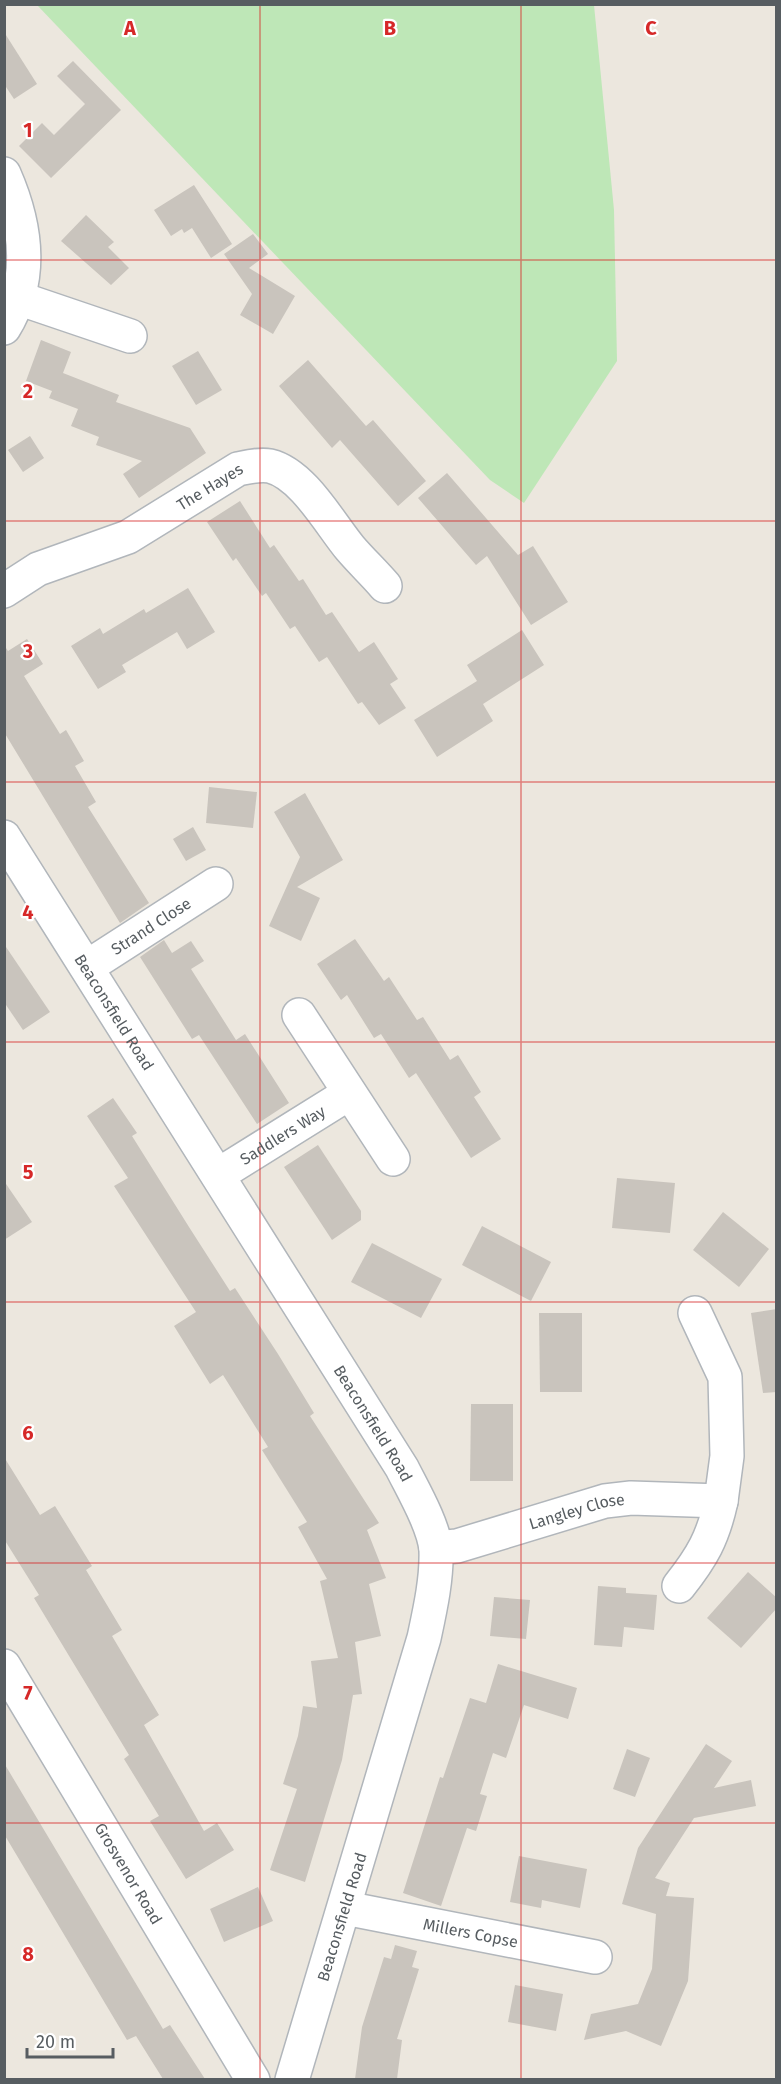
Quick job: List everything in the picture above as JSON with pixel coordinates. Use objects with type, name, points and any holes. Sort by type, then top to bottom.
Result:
[{"type":"street","points":[[4,174],[18,206],[24,231],[24,265],[18,298],[4,328]]},
{"type":"street","points":[[18,298],[130,336]]},
{"type":"street","name":"The Hayes","points":[[4,591],[38,569],[128,537],[238,469],[254,466],[271,466],[310,495],[350,548],[385,586]]},
{"type":"street","name":"Beaconsfield Road","points":[[4,837],[402,1468],[436,1548],[433,1594],[424,1638],[292,2079]]},
{"type":"street","name":"Strand Close","points":[[87,967],[216,884]]},
{"type":"street","points":[[299,1015],[348,1094],[393,1159]]},
{"type":"street","name":"Saddlers Way","points":[[218,1175],[348,1094]]},
{"type":"street","points":[[679,1586],[703,1555],[716,1528],[727,1456],[725,1377],[695,1313]]},
{"type":"street","name":"Langley Close","points":[[436,1548],[457,1546],[605,1501],[631,1498],[721,1501]]},
{"type":"street","name":"Grosvenor Road","points":[[4,1666],[254,2079]]},
{"type":"street","name":"Millers Copse","points":[[345,1908],[595,1957]]},
{"type":"green space","points":[[37,5],[594,5],[614,210],[617,361],[524,503],[490,480]]},
{"type":"building","points":[[4,32],[37,84],[14,99],[4,84]]},
{"type":"building","points":[[73,61],[121,110],[51,178],[19,146],[42,123],[54,135],[85,104],[57,76]]},
{"type":"building","points":[[194,185],[232,244],[211,258],[192,228],[184,233],[182,229],[171,236],[154,210]]},
{"type":"building","points":[[86,215],[114,242],[108,247],[129,268],[111,285],[61,241]]},
{"type":"building","points":[[253,234],[268,254],[249,268],[295,296],[273,334],[240,315],[252,294],[224,254]]},
{"type":"building","points":[[41,340],[71,352],[63,373],[119,395],[116,402],[190,428],[206,453],[139,498],[123,474],[142,461],[96,445],[99,437],[71,426],[78,409],[49,398],[52,391],[26,381]]},
{"type":"building","points":[[198,351],[222,390],[196,405],[172,366]]},
{"type":"building","points":[[308,360],[366,426],[373,420],[426,481],[398,506],[340,440],[332,448],[279,386]]},
{"type":"building","points":[[30,436],[44,458],[23,472],[8,450]]},
{"type":"building","points":[[447,473],[518,555],[533,546],[568,602],[531,625],[487,556],[476,565],[418,498]]},
{"type":"building","points":[[240,501],[270,548],[274,545],[299,581],[303,579],[326,615],[332,612],[359,652],[374,642],[398,679],[390,684],[406,708],[379,725],[362,702],[358,704],[327,657],[319,662],[295,626],[290,629],[266,593],[262,596],[236,558],[233,561],[207,522]]},
{"type":"building","points":[[188,588],[215,632],[187,649],[177,632],[122,665],[126,672],[98,689],[71,646],[100,628],[103,634],[144,609],[146,613]]},
{"type":"building","points":[[522,630],[544,665],[483,704],[493,721],[437,757],[414,720],[477,681],[467,665]]},
{"type":"building","points":[[27,639],[43,664],[24,676],[60,734],[66,730],[84,761],[75,766],[96,802],[88,807],[149,903],[120,923],[4,732],[4,645],[8,651]]},
{"type":"building","points":[[209,787],[257,792],[253,828],[206,823]]},
{"type":"building","points":[[305,793],[343,860],[297,887],[320,898],[301,941],[269,926],[300,857],[274,812]]},
{"type":"building","points":[[193,827],[206,850],[186,861],[173,839]]},
{"type":"building","points":[[355,939],[384,981],[389,977],[417,1020],[423,1017],[450,1060],[458,1055],[481,1092],[474,1097],[501,1139],[471,1158],[416,1073],[409,1078],[381,1034],[374,1038],[347,995],[341,1000],[317,964]]},
{"type":"building","points":[[164,940],[172,953],[191,941],[204,961],[191,969],[236,1040],[245,1034],[289,1103],[257,1124],[199,1035],[192,1039],[140,957]]},
{"type":"building","points":[[4,944],[50,1012],[23,1030],[4,1002]]},
{"type":"building","points":[[113,1098],[137,1133],[132,1136],[230,1291],[235,1288],[278,1354],[314,1413],[310,1416],[379,1523],[367,1530],[386,1578],[369,1584],[381,1636],[355,1642],[362,1694],[353,1695],[342,1760],[305,1882],[270,1870],[297,1789],[283,1784],[298,1736],[303,1706],[317,1708],[311,1661],[338,1658],[320,1581],[327,1579],[298,1527],[307,1522],[262,1450],[268,1447],[223,1375],[210,1384],[174,1326],[196,1312],[114,1186],[128,1178],[87,1116]]},
{"type":"building","points":[[318,1145],[361,1211],[361,1220],[332,1240],[284,1167]]},
{"type":"building","points":[[617,1178],[675,1183],[670,1233],[612,1228]]},
{"type":"building","points":[[4,1181],[32,1222],[4,1240]]},
{"type":"building","points":[[723,1212],[769,1249],[739,1287],[693,1250]]},
{"type":"building","points":[[482,1226],[551,1262],[531,1301],[462,1265]]},
{"type":"building","points":[[372,1243],[442,1279],[421,1318],[351,1282]]},
{"type":"building","points":[[777,1309],[777,1392],[763,1393],[751,1313]]},
{"type":"building","points":[[539,1313],[582,1313],[582,1392],[540,1392]]},
{"type":"building","points":[[471,1404],[513,1404],[513,1481],[470,1481]]},
{"type":"building","points":[[4,1457],[40,1515],[55,1506],[92,1566],[86,1570],[122,1630],[112,1636],[159,1715],[144,1725],[204,1831],[217,1823],[234,1850],[186,1879],[150,1821],[159,1816],[124,1759],[129,1755],[34,1598],[39,1595],[4,1539]]},
{"type":"building","points":[[748,1572],[777,1598],[777,1608],[741,1648],[707,1618]]},
{"type":"building","points":[[598,1586],[626,1588],[626,1593],[657,1595],[654,1630],[624,1627],[622,1647],[594,1645]]},
{"type":"building","points":[[494,1597],[530,1600],[526,1639],[490,1636]]},
{"type":"building","points":[[498,1664],[577,1688],[568,1719],[524,1705],[506,1758],[493,1753],[480,1794],[487,1796],[476,1831],[467,1828],[441,1906],[403,1893],[440,1777],[443,1778],[470,1698],[486,1703]]},
{"type":"building","points":[[706,1744],[732,1761],[714,1788],[751,1780],[756,1806],[694,1818],[655,1878],[670,1883],[666,1896],[694,1898],[688,1981],[661,2046],[626,2031],[584,2040],[591,2014],[638,2004],[652,1969],[656,1914],[622,1904],[638,1848]]},
{"type":"building","points":[[627,1749],[650,1758],[635,1797],[613,1789]]},
{"type":"building","points":[[4,1763],[163,2029],[170,2025],[205,2079],[163,2079],[136,2036],[127,2040],[4,1834]]},
{"type":"building","points":[[519,1856],[587,1869],[580,1908],[542,1900],[541,1908],[510,1902]]},
{"type":"building","points":[[258,1887],[273,1921],[224,1942],[210,1909]]},
{"type":"building","points":[[395,1945],[417,1951],[412,1967],[419,1969],[397,2039],[402,2040],[397,2079],[355,2079],[362,2027],[384,1957],[391,1959]]},
{"type":"building","points":[[515,1985],[563,1994],[556,2031],[508,2022]]}]
